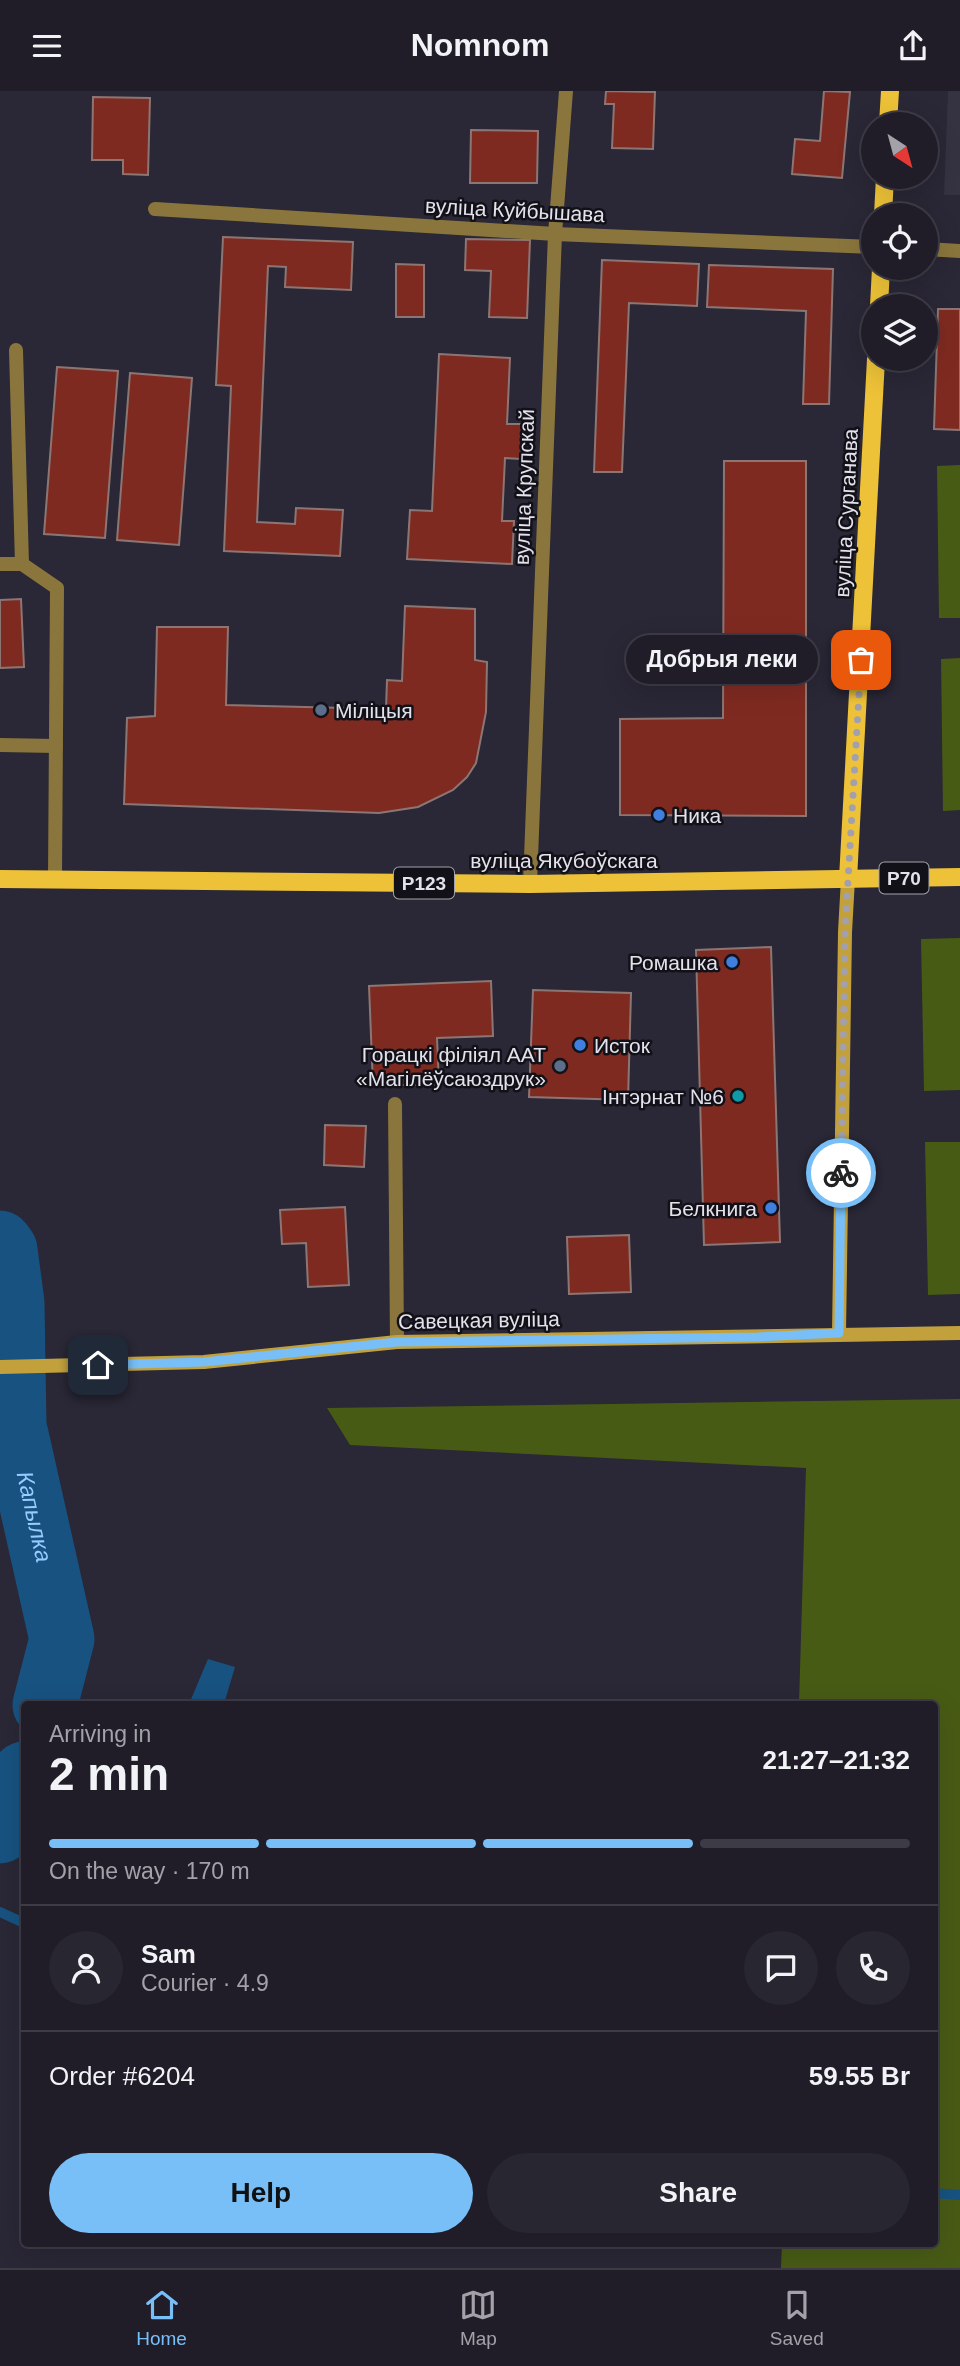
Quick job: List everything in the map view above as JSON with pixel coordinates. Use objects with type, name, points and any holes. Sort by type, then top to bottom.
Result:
[{"type":"main road","points":[[889,112],[890,91]]},
{"type":"main road","name":"вуліца Сурганава","points":[[848,879],[875,371]]},
{"type":"main road","name":"вуліца Якубоўскага","points":[[0,879],[530,884],[960,877]]},
{"type":"main road","points":[[839,1333],[848,879]]},
{"type":"main road","name":"Савецкая вуліца","points":[[0,1367],[204,1362],[397,1342],[960,1333]]},
{"type":"street","name":"вуліца Крупскай","points":[[530,884],[555,233],[566,91]]},
{"type":"street","name":"вуліца Куйбышава","points":[[155,209],[555,233],[861,246]]},
{"type":"street","points":[[938,250],[960,251]]},
{"type":"street","points":[[16,350],[22,565]]},
{"type":"street","points":[[0,564],[22,565],[57,588],[55,878]]},
{"type":"street","points":[[0,745],[56,746]]},
{"type":"street","points":[[395,1104],[397,1342]]},
{"type":"shaded area","points":[[948,91],[960,91],[960,195],[944,195]]},
{"type":"green space","points":[[960,465],[960,618],[939,618],[937,466]]},
{"type":"green space","points":[[960,658],[960,810],[943,811],[941,659]]},
{"type":"green space","points":[[960,938],[960,1090],[924,1091],[921,939]]},
{"type":"green space","points":[[925,1142],[960,1142],[960,1294],[928,1295]]},
{"type":"green space","points":[[960,1399],[960,2268],[781,2268],[782,2247],[938,2247],[938,1701],[799,1701],[806,1468],[350,1445],[327,1408]]},
{"type":"water","points":[[208,1659],[235,1667],[225,1701],[190,1701]]},
{"type":"building","points":[[606,91],[655,92],[653,149],[612,148],[614,104],[605,104]]},
{"type":"building","points":[[824,91],[850,92],[842,178],[792,174],[795,139],[820,141]]},
{"type":"building","points":[[93,97],[150,98],[148,175],[123,174],[123,160],[92,160]]},
{"type":"building","points":[[471,130],[538,131],[537,183],[470,183]]},
{"type":"building","points":[[223,237],[353,242],[351,290],[285,287],[286,267],[268,266],[257,522],[295,524],[296,508],[343,510],[340,556],[224,551],[231,386],[216,385]]},
{"type":"building","points":[[466,239],[530,240],[527,318],[489,317],[491,271],[465,270]]},
{"type":"building","points":[[602,260],[699,264],[697,306],[629,303],[622,472],[594,472]]},
{"type":"building","points":[[396,264],[424,265],[424,317],[396,317]]},
{"type":"building","points":[[709,265],[833,269],[829,404],[803,404],[806,311],[707,307]]},
{"type":"building","points":[[938,309],[960,309],[960,430],[934,429]]},
{"type":"building","points":[[439,354],[510,358],[507,424],[523,424],[521,459],[505,458],[502,521],[514,521],[512,564],[407,559],[410,510],[432,511]]},
{"type":"building","points":[[57,367],[118,371],[105,538],[44,534]]},
{"type":"building","points":[[130,373],[192,378],[179,545],[117,540]]},
{"type":"building","points":[[724,461],[806,461],[806,816],[620,815],[620,719],[723,718]]},
{"type":"building","points":[[21,599],[24,667],[0,668],[0,600]]},
{"type":"building","name":"Міліцыя","points":[[405,606],[475,609],[475,660],[487,662],[486,712],[476,763],[467,777],[453,790],[418,807],[379,813],[124,804],[127,718],[155,716],[157,627],[228,627],[226,705],[386,709],[387,680],[402,681]]},
{"type":"building","name":"Інтэрнат №6","points":[[771,947],[780,1242],[704,1245],[696,950]]},
{"type":"building","points":[[491,981],[493,1036],[437,1038],[439,1084],[373,1086],[369,986]]},
{"type":"building","name":"Исток","points":[[533,990],[631,993],[628,1100],[529,1097]]},
{"type":"building","points":[[325,1125],[366,1126],[364,1167],[324,1165]]},
{"type":"building","points":[[345,1207],[349,1285],[308,1287],[306,1243],[282,1244],[280,1210]]},
{"type":"building","points":[[629,1235],[631,1292],[569,1294],[567,1237]]},
{"type":"waterway","name":"Капылка","points":[[0,1243],[5,1250],[12,1303],[14,1426],[62,1639],[46,1701]]},
{"type":"waterway","name":"Капылка","points":[[0,1831],[21,1781]]},
{"type":"waterway","points":[[0,1912],[21,1922]]},
{"type":"waterway","points":[[938,2193],[960,2195]]},
{"type":"way so far","points":[[841,1173],[845,932],[861,660]]},
{"type":"place","name":"Добрыя леки","points":[[861,660]]},
{"type":"place","name":"Міліцыя","points":[[321,710]]},
{"type":"place","name":"Ника","points":[[659,815]]},
{"type":"place","name":"Ромашка","points":[[732,962]]},
{"type":"place","name":"Исток","points":[[580,1045]]},
{"type":"place","name":"Горацкі філіял ААТ «Магілёўсаюздрук»","points":[[560,1066]]},
{"type":"place","name":"Інтэрнат №6","points":[[738,1096]]},
{"type":"place","name":"Белкнига","points":[[771,1208]]},
{"type":"route","points":[[98,1365],[204,1362],[397,1342],[758,1337],[839,1333],[841,1173]]}]
